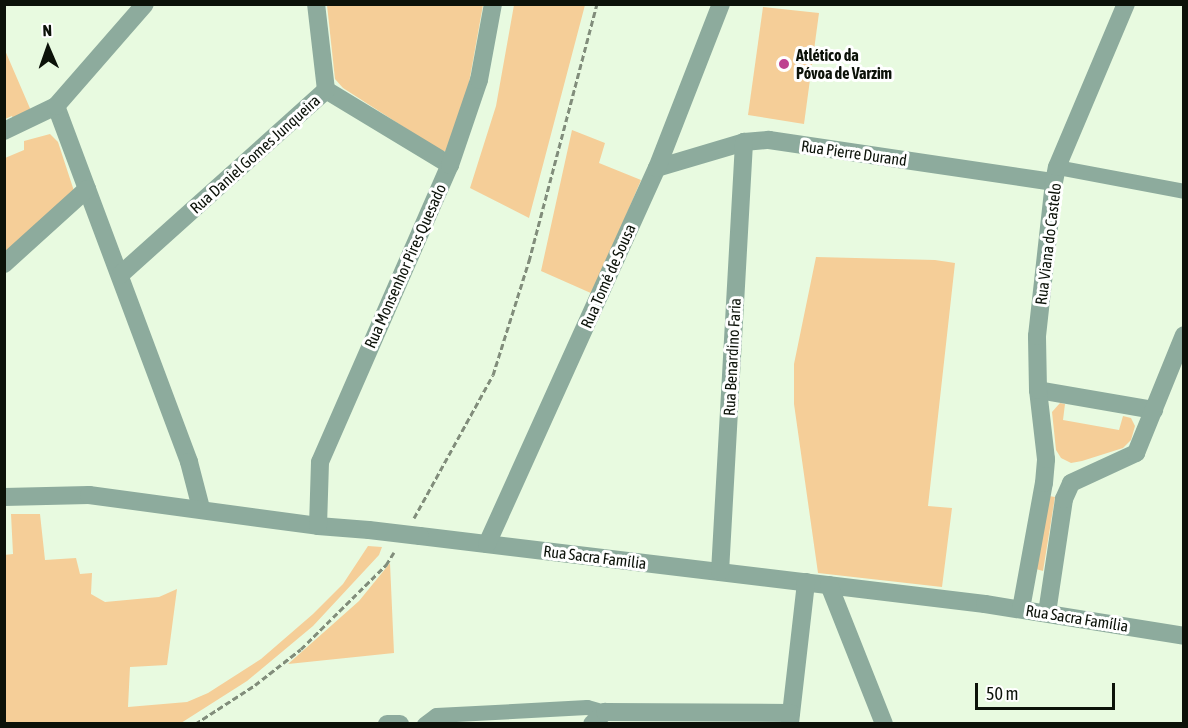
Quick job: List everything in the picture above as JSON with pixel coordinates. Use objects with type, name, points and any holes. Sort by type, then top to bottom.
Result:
[{"type":"street","points":[[4,131],[56,106],[145,4]]},
{"type":"street","name":"Rua Daniel Gomes Junqueira","points":[[120,275],[326,90],[316,4]]},
{"type":"street","name":"Rua Monsenhor Pires Quesado","points":[[318,526],[320,462],[450,165],[479,80],[493,4]]},
{"type":"street","name":"Rua Tomé de Sousa","points":[[487,544],[657,168],[721,4]]},
{"type":"street","name":"Rua Viana do Castelo","points":[[1022,609],[1043,490],[1046,459],[1038,390],[1037,336],[1056,174],[1126,4]]},
{"type":"street","points":[[326,90],[450,165]]},
{"type":"street","points":[[56,106],[189,462],[201,508]]},
{"type":"street","name":"Rua Pierre Durand","points":[[657,168],[744,142],[769,140],[1056,174]]},
{"type":"street","name":"Rua Benardino Faria","points":[[720,572],[744,142]]},
{"type":"street","points":[[1056,174],[1184,191]]},
{"type":"street","points":[[4,264],[87,189]]},
{"type":"street","points":[[1043,490],[1058,493],[1068,491],[1136,453],[1184,335]]},
{"type":"street","points":[[1038,390],[1154,410]]},
{"type":"street","points":[[1047,613],[1068,491]]},
{"type":"street","name":"Rua Sacra Família","points":[[4,497],[89,495],[201,508],[318,526],[414,531],[487,544],[1022,609],[1184,636]]},
{"type":"street","points":[[424,723],[436,714],[587,707],[598,718],[791,718],[806,582]]},
{"type":"street","points":[[829,585],[884,723]]},
{"type":"street","points":[[387,723],[400,723]]},
{"type":"path","points":[[414,531],[494,375],[529,261],[597,4]]},
{"type":"path","points":[[195,723],[255,685],[301,650],[386,565],[397,546]]},
{"type":"shaded area","points":[[327,5],[483,5],[467,94],[448,151],[441,151],[343,88],[335,79]]},
{"type":"shaded area","points":[[514,5],[585,5],[529,218],[470,188],[496,106]]},
{"type":"shaded area","name":"Atlético da Póvoa de Varzim","points":[[763,7],[819,13],[804,124],[748,115]]},
{"type":"shaded area","points":[[4,48],[32,113],[14,122],[12,116],[5,119]]},
{"type":"shaded area","points":[[572,130],[605,143],[599,163],[641,180],[593,294],[541,271]]},
{"type":"shaded area","points":[[50,134],[58,142],[74,191],[5,254],[5,158],[24,150],[24,141]]},
{"type":"shaded area","points":[[816,257],[935,260],[955,263],[928,506],[952,508],[942,587],[818,573],[794,404],[794,364]]},
{"type":"shaded area","points":[[1060,403],[1065,404],[1063,420],[1119,430],[1123,416],[1131,418],[1135,426],[1131,440],[1123,448],[1082,461],[1071,463],[1061,458],[1056,450],[1052,412]]},
{"type":"shaded area","points":[[1049,496],[1055,497],[1043,571],[1036,569]]},
{"type":"shaded area","points":[[11,514],[40,514],[45,560],[76,558],[80,574],[92,573],[91,594],[105,602],[159,597],[177,589],[167,665],[130,667],[128,707],[187,702],[208,693],[261,659],[313,614],[343,584],[368,546],[382,547],[379,555],[313,626],[247,681],[181,723],[5,723],[4,555],[13,554]]},
{"type":"shaded area","points":[[390,563],[394,653],[288,664],[359,601]]},
{"type":"place","name":"Atlético da Póvoa de Varzim","points":[[784,64]]}]
